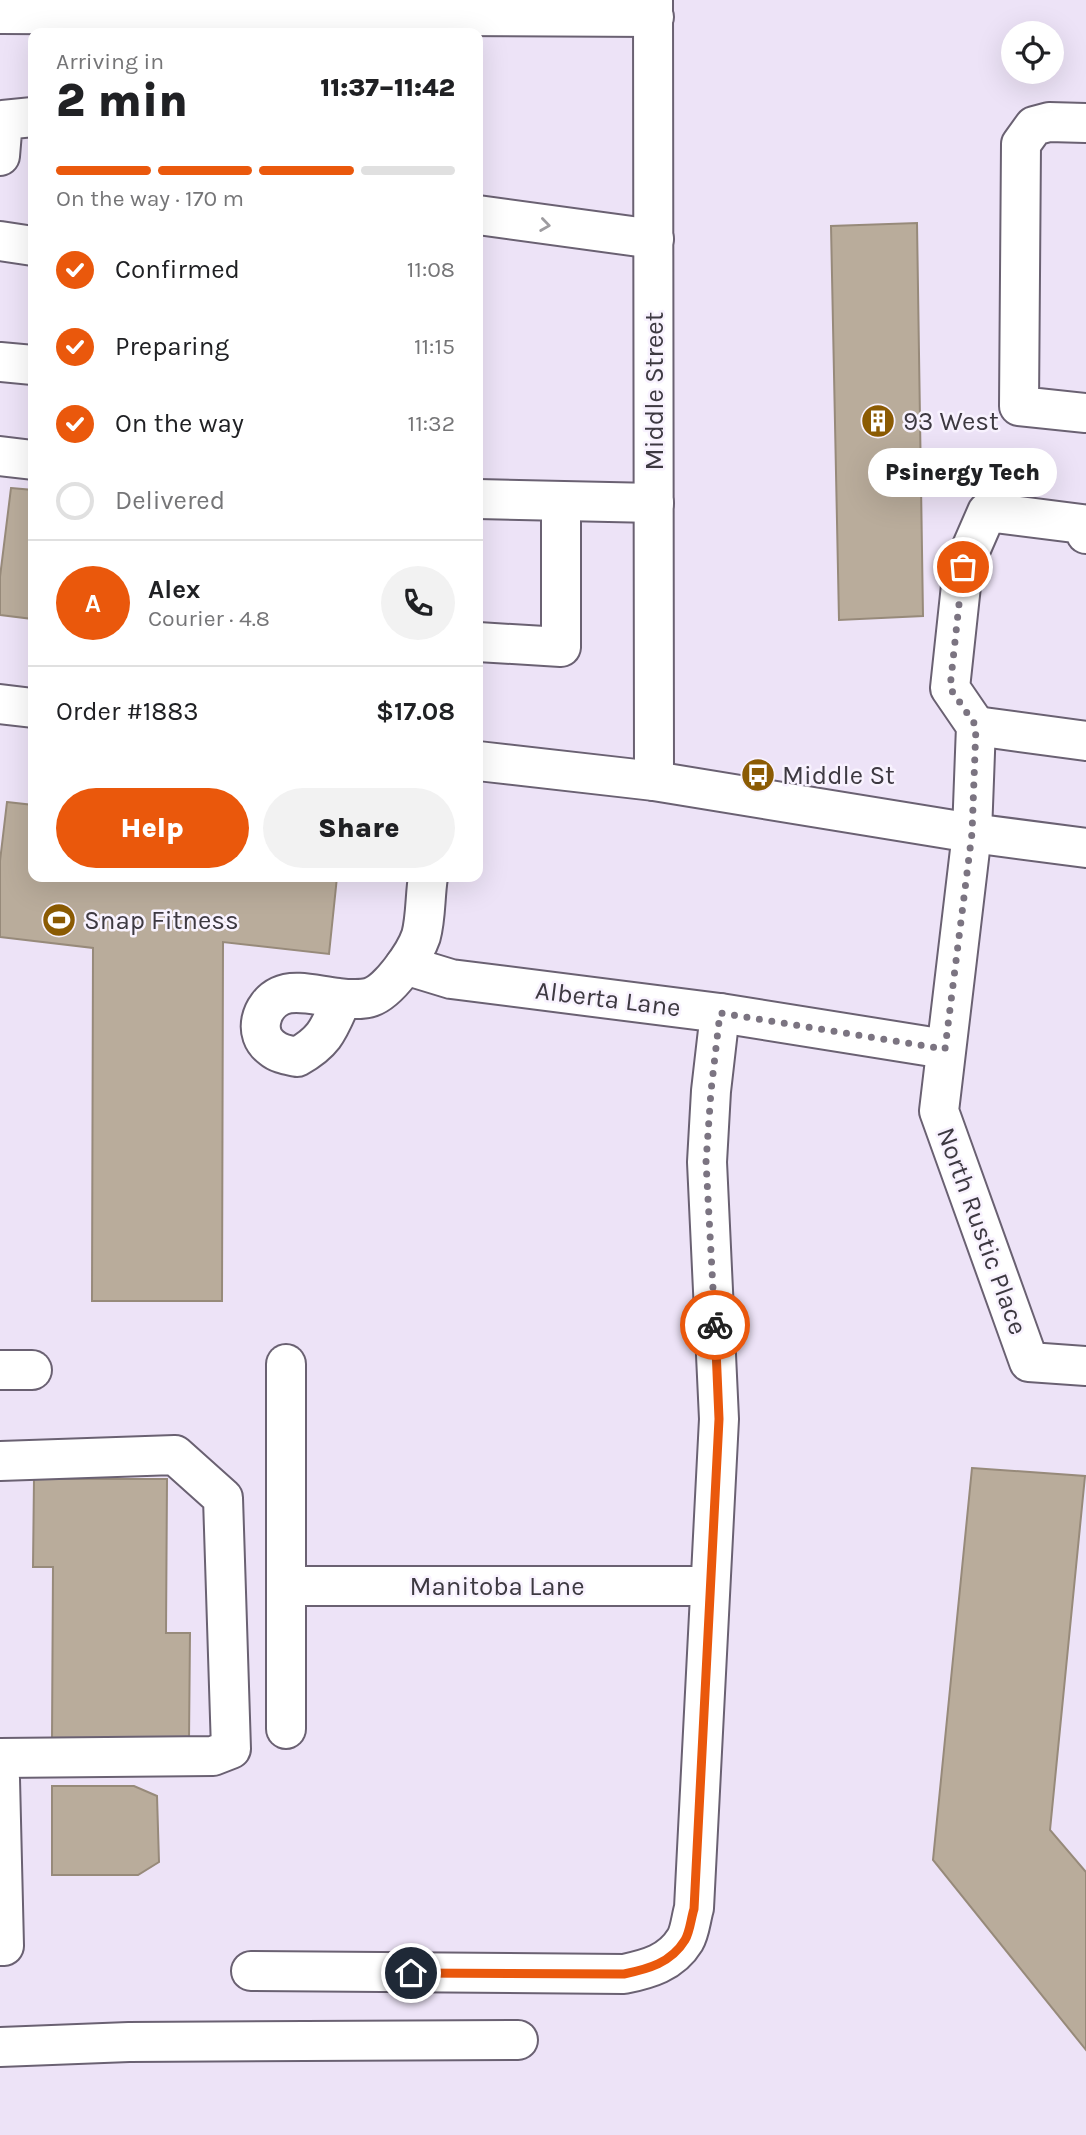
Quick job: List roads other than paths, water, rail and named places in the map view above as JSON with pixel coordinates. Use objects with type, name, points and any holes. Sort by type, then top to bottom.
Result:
[{"type":"street","points":[[0,14],[284,16],[653,8]]},
{"type":"street","name":"Middle Street","points":[[653,8],[653,781]]},
{"type":"street","points":[[0,156],[3,120],[28,118]]},
{"type":"street","points":[[1086,123],[1049,122],[1034,126],[1021,144],[1019,406],[1086,413]]},
{"type":"street","points":[[483,216],[653,239]]},
{"type":"street","points":[[0,241],[28,245]]},
{"type":"street","points":[[0,362],[28,365]]},
{"type":"street","points":[[0,456],[28,459]]},
{"type":"street","points":[[483,499],[653,503]]},
{"type":"street","points":[[483,642],[561,647],[561,502]]},
{"type":"street","points":[[1086,534],[1082,524],[987,512],[963,567],[950,688],[976,726],[1086,741]]},
{"type":"street","points":[[0,704],[28,707]]},
{"type":"street","name":"North Rustic Place","points":[[976,726],[972,833],[939,1111],[1029,1362],[1086,1366]]},
{"type":"street","points":[[483,762],[653,781],[972,833],[1086,848]]},
{"type":"street","points":[[342,999],[371,998],[389,984],[405,965],[421,936],[427,882]]},
{"type":"street","name":"Alberta Lane","points":[[405,965],[451,979],[720,1013],[945,1049]]},
{"type":"street","points":[[251,1971],[624,1974],[655,1968],[686,1939],[694,1909],[719,1419],[706,1162],[720,1013]]},
{"type":"street","points":[[286,1364],[286,1729]]},
{"type":"street","points":[[0,1461],[174,1455],[223,1498],[231,1749],[213,1756],[0,1758]]},
{"type":"street","name":"Manitoba Lane","points":[[286,1586],[709,1586]]},
{"type":"street","points":[[0,1779],[4,1946],[0,1946]]},
{"type":"street","points":[[0,2047],[129,2042],[518,2040]]},
{"type":"place","name":"93 West","points":[[878,421]]},
{"type":"place","name":"Psinergy Tech","points":[[963,567]]},
{"type":"place","name":"Middle St","points":[[758,775]]},
{"type":"place","name":"Snap Fitness","points":[[59,920]]}]
